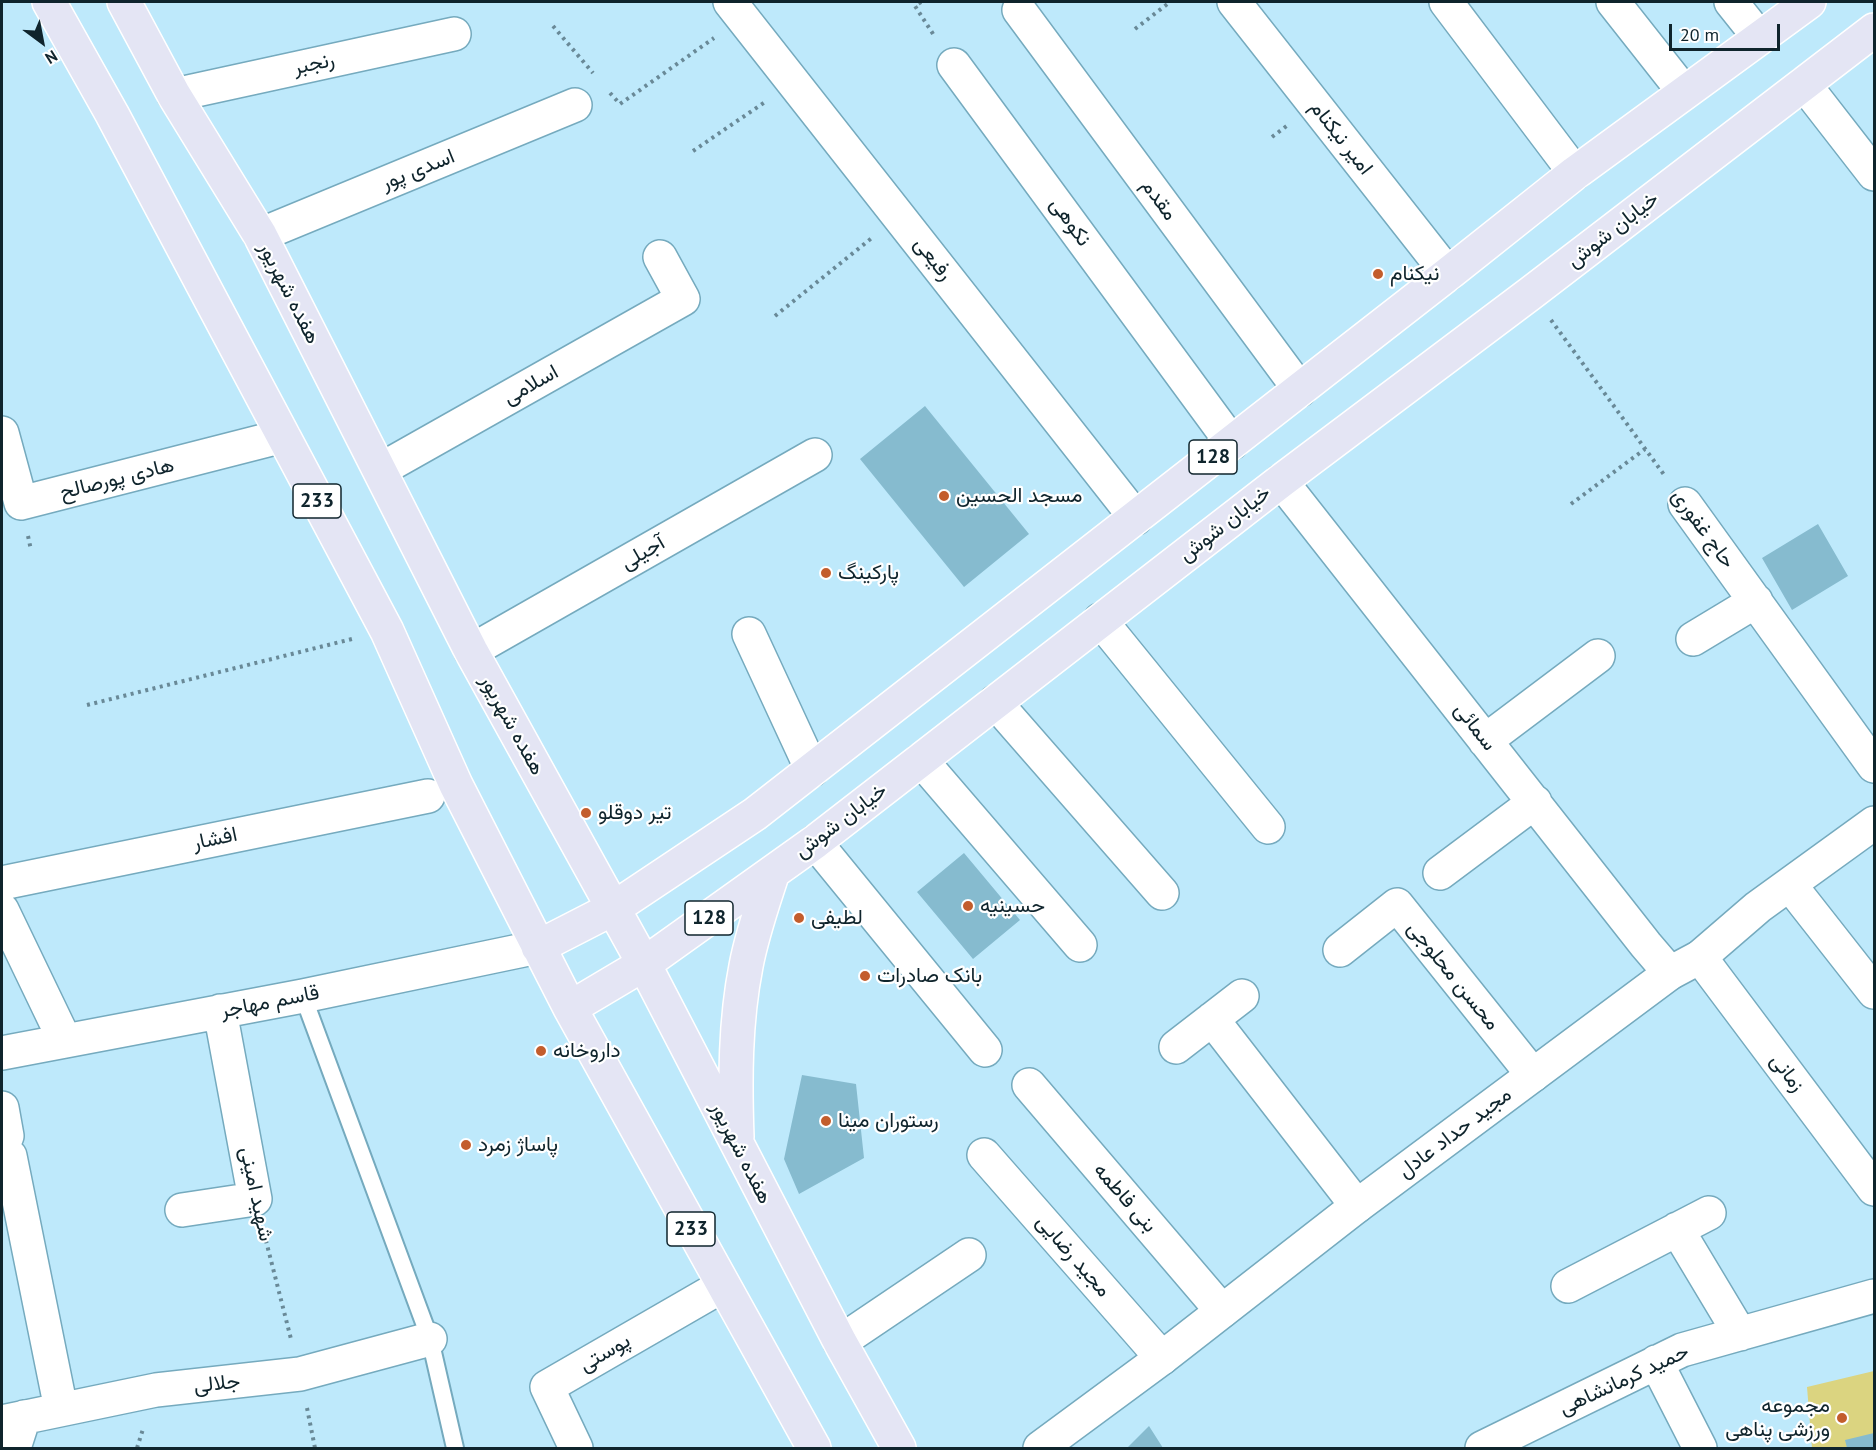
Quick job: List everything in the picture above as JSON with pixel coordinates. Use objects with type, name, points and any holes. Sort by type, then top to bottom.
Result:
[{"type":"main road","name":"233","points":[[49,2],[112,114],[387,631],[456,785],[570,1008],[814,1449]]},
{"type":"main road","name":"هفده شهریور","points":[[124,2],[174,95],[260,235],[471,651],[614,908],[840,1342],[899,1449]]},
{"type":"main road","name":"128","points":[[614,908],[756,814],[1575,173],[1809,2]]},
{"type":"main road","name":"خیابان شوش","points":[[570,1008],[644,964],[815,842],[1281,481],[1875,30]]},
{"type":"main road","points":[[738,1148],[735,1090],[737,1034],[744,978],[754,930],[773,872]]},
{"type":"main road","points":[[538,947],[614,908]]},
{"type":"street","name":"امیر نیکنام","points":[[1234,2],[1448,274]]},
{"type":"street","points":[[1446,2],[1575,173]]},
{"type":"street","points":[[1613,2],[1684,92]]},
{"type":"street","points":[[1731,2],[1759,37]]},
{"type":"street","name":"رفیعی","points":[[736,10],[1136,518]]},
{"type":"street","name":"مقدم","points":[[1019,10],[1300,390]]},
{"type":"street","name":"رنجبر","points":[[174,95],[453,34]]},
{"type":"street","name":"نکوهی","points":[[954,65],[1232,443]]},
{"type":"street","points":[[1804,84],[1875,174]]},
{"type":"street","name":"اسدی پور","points":[[260,235],[575,105]]},
{"type":"street","name":"اسلامی","points":[[380,470],[683,299],[660,257]]},
{"type":"street","name":"هادی پورصالح","points":[[2,433],[21,503],[283,436]]},
{"type":"street","name":"آجیلی","points":[[471,651],[815,455]]},
{"type":"street","name":"سمائی","points":[[1281,481],[1670,973]]},
{"type":"street","name":"حاج غفوری","points":[[1685,504],[1875,766]]},
{"type":"street","points":[[1693,639],[1756,602]]},
{"type":"street","points":[[1100,620],[1268,827]]},
{"type":"street","points":[[749,634],[812,770]]},
{"type":"street","points":[[1485,741],[1598,656]]},
{"type":"street","points":[[995,702],[1161,893]]},
{"type":"street","points":[[921,760],[1080,945]]},
{"type":"street","name":"افشار","points":[[2,883],[428,796]]},
{"type":"street","points":[[1440,873],[1535,802]]},
{"type":"street","name":"مجید حداد عادل","points":[[1040,1449],[1162,1358],[1357,1206],[1670,973],[1700,957],[1758,907],[1875,823]]},
{"type":"street","points":[[815,842],[985,1050]]},
{"type":"street","points":[[1790,885],[1875,992]]},
{"type":"street","name":"محسن محلوجی","points":[[1340,950],[1397,905],[1533,1075]]},
{"type":"street","points":[[2,910],[65,1041]]},
{"type":"street","name":"قاسم مهاجر","points":[[2,1053],[303,996],[538,947]]},
{"type":"street","name":"زمانی","points":[[1700,957],[1875,1189]]},
{"type":"street","points":[[1176,1047],[1242,996]]},
{"type":"street","name":"شهید امینی","points":[[220,1011],[255,1199]]},
{"type":"street","points":[[1212,1019],[1357,1206]]},
{"type":"street","name":"بنی فاطمه","points":[[1029,1085],[1222,1311]]},
{"type":"street","points":[[6,1133],[61,1409]]},
{"type":"street","name":"مجید رضایی","points":[[984,1155],[1162,1358]]},
{"type":"street","points":[[183,1210],[255,1199]]},
{"type":"street","points":[[1568,1286],[1709,1214]]},
{"type":"street","points":[[1677,1229],[1740,1334]]},
{"type":"street","points":[[840,1342],[969,1255]]},
{"type":"street","name":"پوستی","points":[[576,1449],[546,1387],[722,1286]]},
{"type":"street","name":"حمید کرمانشاهی","points":[[1482,1449],[1682,1350],[1875,1296]]},
{"type":"street","name":"جلالی","points":[[13,1420],[156,1390],[300,1374],[430,1340]]},
{"type":"street","points":[[1656,1362],[1700,1449]]},
{"type":"street","points":[[13,1420],[14,1449]]},
{"type":"lane","points":[[303,996],[430,1340],[455,1449]]},
{"type":"path","points":[[921,2],[915,6],[954,65]]},
{"type":"path","points":[[1135,29],[1170,2]]},
{"type":"path","points":[[605,87],[620,104],[736,10]]},
{"type":"path","points":[[553,26],[598,78]]},
{"type":"path","points":[[693,151],[794,82]]},
{"type":"path","points":[[775,316],[899,216]]},
{"type":"path","name":"حاج غفوری","points":[[1531,293],[1685,504]]},
{"type":"path","points":[[1571,504],[1645,449]]},
{"type":"path","points":[[87,705],[387,631]]},
{"type":"path","name":"شهید امینی","points":[[255,1199],[300,1374]]},
{"type":"shaded area","name":"مجموعه ورزشی پناهی","points":[[1874,1371],[1874,1448],[1812,1448],[1807,1387]]},
{"type":"building","name":"مسجد الحسین","points":[[925,406],[1029,534],[964,587],[860,459]]},
{"type":"building","points":[[1818,524],[1848,576],[1792,610],[1762,558]]},
{"type":"building","name":"حسینیه","points":[[964,853],[1020,920],[973,959],[917,892]]},
{"type":"building","name":"رستوران مینا","points":[[802,1075],[856,1084],[864,1158],[799,1194],[784,1159]]},
{"type":"building","points":[[1149,1426],[1163,1448],[1127,1448]]},
{"type":"building","points":[[1874,1433],[1874,1448],[1847,1448],[1845,1440]]},
{"type":"place","name":"نیکنام","points":[[1378,274]]},
{"type":"place","name":"مسجد الحسین","points":[[944,496]]},
{"type":"place","name":"پارکینگ","points":[[826,573]]},
{"type":"place","name":"تیر دوقلو","points":[[586,813]]},
{"type":"place","name":"حسینیه","points":[[968,906]]},
{"type":"place","name":"لطیفی","points":[[799,918]]},
{"type":"place","name":"بانک صادرات","points":[[865,976]]},
{"type":"place","name":"داروخانه","points":[[541,1051]]},
{"type":"place","name":"رستوران مینا","points":[[826,1121]]},
{"type":"place","name":"پاساژ زمرد","points":[[466,1145]]},
{"type":"place","name":"مجموعه ورزشی پناهی","points":[[1842,1418]]}]
